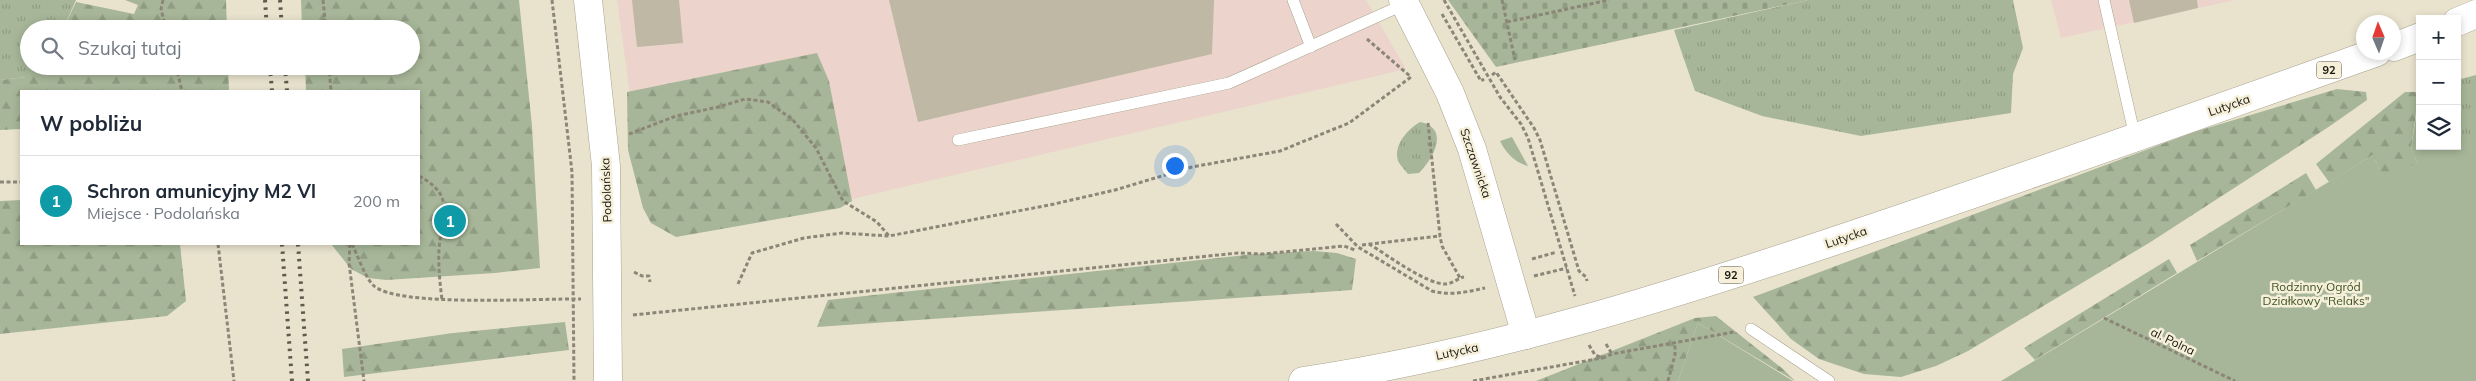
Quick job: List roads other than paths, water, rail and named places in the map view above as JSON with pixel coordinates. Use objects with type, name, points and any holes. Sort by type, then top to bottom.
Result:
[{"type":"main road","name":"Podolańska","points":[[588,0],[606,166],[608,381]]},
{"type":"main road","name":"Szczawnicka","points":[[1404,2],[1450,93],[1472,150],[1526,335]]},
{"type":"main road","points":[[2461,20],[2476,14]]},
{"type":"main road","points":[[2401,44],[2416,38]]},
{"type":"main road","name":"Lutycka","points":[[1303,381],[1352,374],[1526,335],[1658,298],[1788,257],[2135,138],[2356,59]]},
{"type":"lane","points":[[1293,0],[1311,47]]},
{"type":"lane","points":[[2104,0],[2135,138]]},
{"type":"lane","points":[[958,140],[1229,83],[1353,28],[1404,2]]},
{"type":"lane","points":[[1751,329],[1829,381]]},
{"type":"railway","points":[[265,0],[266,20]]},
{"type":"railway","points":[[280,0],[281,20]]},
{"type":"railway","points":[[271,75],[272,90]]},
{"type":"railway","points":[[286,75],[287,90]]},
{"type":"railway","points":[[282,245],[292,381]]},
{"type":"railway","points":[[298,245],[308,381]]},
{"type":"place","name":"Schron amunicyjny M2 VI","points":[[450,221]]},
{"type":"park label","name":"Rodzinny Ogród Działkowy \"Relaks\"","points":[[2316,293]]}]
